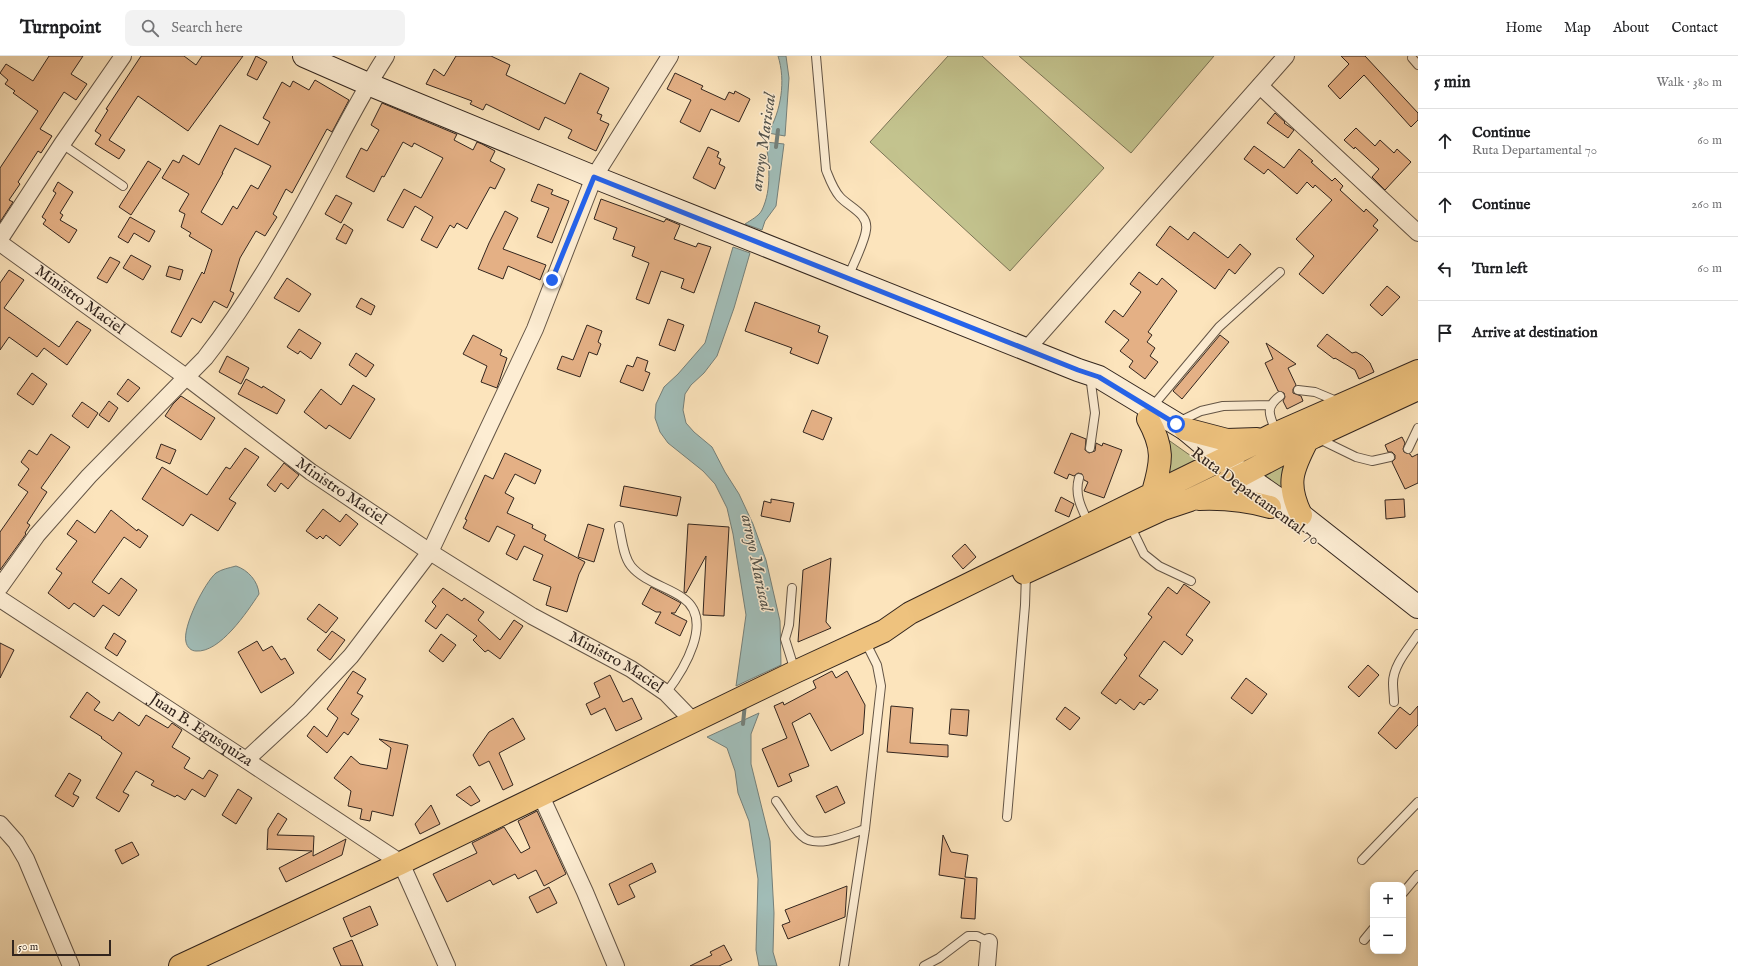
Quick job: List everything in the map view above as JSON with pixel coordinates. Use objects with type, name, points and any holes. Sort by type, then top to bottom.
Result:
[{"type":"highway","points":[[180,966],[401,863],[796,672],[874,636],[910,613],[1153,492],[1273,435],[1418,371]]},
{"type":"highway","points":[[874,636],[914,625],[1164,509],[1190,500],[1237,478],[1311,439],[1418,389]]},
{"type":"highway","points":[[1150,413],[1160,448],[1159,471],[1153,492]]},
{"type":"highway","points":[[1180,426],[1227,440],[1256,439],[1273,435]]},
{"type":"highway","points":[[1301,515],[1294,496],[1292,485],[1295,464],[1311,439]]},
{"type":"highway","points":[[1190,500],[1225,498],[1249,501],[1270,508]]},
{"type":"main road","name":"Ruta Departamental 70","points":[[304,56],[594,177],[1026,350],[1085,377],[1150,413],[1180,426],[1216,462]]},
{"type":"main road","name":"Ruta Departamental 70","points":[[1150,413],[1237,478],[1270,508],[1362,575],[1377,584],[1393,587],[1418,607]]},
{"type":"main road","points":[[1237,478],[1301,515],[1393,587]]},
{"type":"street","points":[[0,239],[62,144],[123,56]]},
{"type":"street","points":[[0,586],[42,529],[89,476],[205,358],[217,343],[250,294],[315,183],[368,84],[386,56]]},
{"type":"street","points":[[246,760],[300,710],[351,656],[430,552],[535,329],[594,177],[670,56]]},
{"type":"street","points":[[1026,350],[1286,56]]},
{"type":"street","points":[[1260,86],[1418,233]]},
{"type":"street","name":"Ministro Maciel","points":[[0,243],[186,377],[311,472],[430,552],[532,616],[631,669],[666,693],[698,720]]},
{"type":"street","name":"Juan B. Egusquiza","points":[[0,599],[401,863]]},
{"type":"street","points":[[541,796],[585,892],[616,966]]},
{"type":"street","points":[[0,824],[16,842],[26,860],[71,966]]},
{"type":"street","points":[[401,863],[447,966]]},
{"type":"street","points":[[987,966],[989,942]]},
{"type":"lane","points":[[816,56],[826,170],[832,186],[841,198],[862,216],[865,221],[866,230],[848,278]]},
{"type":"lane","points":[[1412,58],[1418,65]]},
{"type":"lane","points":[[62,144],[123,186]]},
{"type":"lane","points":[[1150,413],[1219,327],[1280,272]]},
{"type":"lane","points":[[1085,377],[1095,412],[1090,448]]},
{"type":"lane","points":[[1298,390],[1315,392],[1343,404]]},
{"type":"lane","points":[[1273,435],[1271,405],[1272,402],[1280,396]]},
{"type":"lane","points":[[1180,426],[1201,411],[1240,404],[1271,405]]},
{"type":"lane","points":[[1408,449],[1418,428]]},
{"type":"lane","points":[[1311,439],[1356,457],[1372,461],[1390,457]]},
{"type":"lane","points":[[1079,478],[1076,487],[1077,496],[1089,524]]},
{"type":"lane","points":[[1130,525],[1144,554],[1160,566],[1191,581]]},
{"type":"lane","points":[[619,526],[626,557],[632,567],[640,574],[684,599],[693,608],[697,623],[695,639],[679,677],[666,693]]},
{"type":"lane","points":[[1007,817],[1025,605],[1026,572]]},
{"type":"lane","points":[[792,588],[790,625],[785,639],[796,672]]},
{"type":"lane","points":[[1394,702],[1394,674],[1398,665],[1418,634]]},
{"type":"lane","points":[[844,966],[865,828],[881,686],[874,636]]},
{"type":"lane","points":[[776,801],[803,837],[814,842],[826,841],[865,828]]},
{"type":"lane","points":[[1362,860],[1418,802]]},
{"type":"lane","points":[[1406,889],[1418,875]]},
{"type":"lane","points":[[1364,940],[1370,933]]},
{"type":"lane","points":[[924,966],[939,958],[968,936],[976,936],[989,942]]},
{"type":"green space","points":[[948,56],[982,56],[1104,168],[1010,271],[870,142]]},
{"type":"green space","points":[[1019,56],[1214,56],[1131,153]]},
{"type":"green space","points":[[1167,439],[1201,463],[1166,475]]},
{"type":"green space","points":[[1296,454],[1290,500],[1255,474]]},
{"type":"water","points":[[778,56],[786,56],[789,78],[785,136],[768,133],[776,115],[781,96],[782,75]]},
{"type":"water","points":[[766,142],[784,144],[776,206],[765,221],[762,230],[745,224],[759,214],[765,202],[769,176]]},
{"type":"water","points":[[733,247],[750,253],[734,308],[717,356],[704,373],[691,385],[685,394],[683,410],[686,423],[712,447],[739,494],[753,524],[766,560],[780,621],[781,665],[736,686],[746,615],[733,534],[727,508],[715,484],[703,471],[668,443],[660,432],[655,418],[656,404],[664,387],[678,374],[705,343]]},
{"type":"water","points":[[236,566],[245,570],[252,577],[257,585],[259,594],[232,630],[223,639],[205,650],[194,651],[188,647],[186,635],[187,626],[195,605],[206,585],[216,573]]},
{"type":"water","points":[[759,713],[751,734],[751,764],[770,841],[774,913],[773,952],[777,966],[759,966],[756,950],[758,879],[749,821],[738,793],[735,771],[727,748],[707,737]]},
{"type":"building","points":[[49,56],[83,56],[71,74],[87,84],[76,100],[64,92],[40,129],[52,136],[41,153],[38,151],[18,182],[20,184],[9,200],[13,202],[0,222],[0,168],[38,111],[13,93],[15,91],[5,84],[8,80],[0,73],[6,64],[33,81]]},
{"type":"building","points":[[141,56],[184,56],[196,65],[202,56],[243,56],[188,131],[138,96],[109,140],[125,150],[119,159],[95,144],[101,135],[95,131],[108,110],[106,109]]},
{"type":"building","points":[[256,56],[267,62],[257,80],[247,75]]},
{"type":"building","points":[[456,56],[491,56],[510,65],[506,75],[565,104],[580,73],[609,88],[597,113],[602,115],[600,120],[609,124],[596,151],[568,138],[572,130],[545,117],[539,130],[486,104],[483,110],[470,104],[472,101],[426,84],[434,69],[444,76]]},
{"type":"building","points":[[1341,56],[1365,56],[1418,113],[1418,120],[1411,127],[1364,75],[1340,99],[1328,86],[1349,64]]},
{"type":"building","points":[[675,73],[703,86],[701,89],[725,100],[729,92],[734,94],[735,91],[750,99],[739,122],[711,109],[700,132],[680,122],[691,100],[667,89]]},
{"type":"building","points":[[315,80],[349,100],[332,132],[327,129],[292,193],[286,189],[273,214],[277,217],[265,236],[256,231],[240,258],[230,291],[234,293],[227,308],[214,301],[201,323],[192,318],[181,337],[171,332],[202,272],[204,274],[212,250],[189,236],[191,233],[181,227],[185,214],[179,211],[189,194],[162,178],[173,160],[179,163],[183,155],[199,165],[220,125],[258,145],[270,122],[263,118],[282,82],[290,87],[293,81],[309,90]],"holes":[[[235,148],[271,166],[258,189],[251,185],[237,209],[233,206],[222,225],[201,212]]]},
{"type":"building","points":[[382,103],[457,134],[454,140],[473,150],[477,142],[482,144],[495,151],[490,161],[505,169],[495,189],[490,187],[467,229],[457,223],[454,228],[450,225],[437,248],[421,240],[433,217],[415,206],[403,228],[387,220],[404,189],[421,198],[443,158],[414,143],[412,147],[403,142],[374,192],[346,177],[361,148],[367,151],[379,130],[371,125]]},
{"type":"building","points":[[1275,113],[1285,122],[1284,123],[1294,130],[1288,138],[1267,123]]},
{"type":"building","points":[[1356,128],[1375,146],[1380,140],[1394,153],[1397,149],[1411,162],[1385,190],[1372,177],[1379,169],[1355,147],[1354,149],[1344,140]]},
{"type":"building","points":[[1254,146],[1284,168],[1299,149],[1332,181],[1335,178],[1343,186],[1340,190],[1364,212],[1366,209],[1378,220],[1373,226],[1378,230],[1323,294],[1299,274],[1314,256],[1296,239],[1332,200],[1315,185],[1313,188],[1307,182],[1297,194],[1268,169],[1264,174],[1244,159]]},
{"type":"building","points":[[708,147],[719,152],[717,157],[721,159],[719,164],[725,167],[715,189],[693,178]]},
{"type":"building","points":[[148,161],[161,169],[131,215],[119,207]]},
{"type":"building","points":[[58,182],[73,192],[60,213],[63,215],[60,220],[77,230],[69,243],[43,224],[46,220],[42,217],[56,193],[53,191]]},
{"type":"building","points":[[538,184],[553,190],[551,194],[569,201],[552,243],[537,237],[549,208],[531,201]]},
{"type":"building","points":[[336,195],[352,203],[341,223],[325,214]]},
{"type":"building","points":[[601,199],[664,222],[666,219],[680,225],[674,239],[696,247],[698,243],[711,247],[694,293],[681,288],[684,279],[661,271],[649,304],[636,299],[649,263],[632,256],[635,247],[613,239],[617,228],[594,219]]},
{"type":"building","points":[[505,211],[518,218],[503,249],[546,265],[540,280],[508,266],[503,279],[478,269]]},
{"type":"building","points":[[130,217],[155,231],[149,242],[134,233],[128,243],[118,237]]},
{"type":"building","points":[[344,224],[353,230],[346,244],[336,239]]},
{"type":"building","points":[[1170,226],[1188,240],[1194,232],[1228,258],[1240,244],[1251,254],[1235,274],[1229,269],[1215,289],[1156,245]]},
{"type":"building","points":[[131,255],[151,266],[143,280],[123,268]]},
{"type":"building","points":[[110,257],[120,262],[107,283],[97,278]]},
{"type":"building","points":[[169,266],[183,270],[180,280],[166,276]]},
{"type":"building","points":[[9,270],[24,280],[4,308],[59,347],[77,321],[91,330],[67,365],[44,348],[37,357],[9,337],[0,350],[0,283]]},
{"type":"building","points":[[1139,272],[1157,285],[1162,278],[1177,291],[1148,332],[1152,335],[1147,342],[1155,348],[1150,356],[1158,362],[1145,379],[1129,367],[1133,361],[1120,351],[1129,340],[1105,322],[1114,310],[1123,317],[1141,292],[1130,284]]},
{"type":"building","points":[[287,278],[311,294],[299,312],[274,298]]},
{"type":"building","points":[[1387,286],[1400,297],[1382,316],[1370,305]]},
{"type":"building","points":[[361,298],[375,306],[371,315],[356,307]]},
{"type":"building","points":[[755,302],[820,326],[818,332],[828,336],[818,364],[790,353],[792,348],[745,331]]},
{"type":"building","points":[[668,319],[684,325],[675,351],[659,345]]},
{"type":"building","points":[[587,325],[602,331],[598,342],[601,344],[597,355],[589,352],[580,377],[557,369],[562,356],[573,360]]},
{"type":"building","points":[[299,329],[321,343],[311,359],[300,351],[298,354],[287,347]]},
{"type":"building","points":[[1327,334],[1352,353],[1356,352],[1363,356],[1370,363],[1374,372],[1359,379],[1355,370],[1335,358],[1334,359],[1317,346]]},
{"type":"building","points":[[473,335],[502,350],[500,355],[507,358],[497,388],[481,382],[487,366],[463,354]]},
{"type":"building","points":[[1220,335],[1229,342],[1182,399],[1173,391]]},
{"type":"building","points":[[1266,343],[1296,364],[1288,368],[1296,385],[1293,389],[1293,393],[1301,396],[1303,401],[1287,409],[1283,401],[1285,397],[1284,393],[1278,391],[1265,363],[1273,359]]},
{"type":"building","points":[[356,353],[374,365],[366,377],[349,365]]},
{"type":"building","points":[[227,356],[249,368],[241,384],[219,372]]},
{"type":"building","points":[[637,357],[648,361],[645,371],[650,373],[643,391],[620,382],[627,365],[633,367]]},
{"type":"building","points":[[32,373],[47,384],[33,405],[17,394]]},
{"type":"building","points":[[128,379],[140,388],[128,402],[117,394]]},
{"type":"building","points":[[246,379],[262,388],[263,386],[285,400],[277,414],[238,394]]},
{"type":"building","points":[[353,385],[375,399],[350,439],[329,425],[326,429],[304,412],[321,389],[341,405]]},
{"type":"building","points":[[181,396],[215,418],[201,440],[165,416],[173,404]]},
{"type":"building","points":[[109,401],[118,408],[109,422],[99,415]]},
{"type":"building","points":[[82,402],[98,413],[88,428],[72,416]]},
{"type":"building","points":[[812,410],[832,418],[823,440],[803,432]]},
{"type":"building","points":[[1071,433],[1086,439],[1085,450],[1089,453],[1095,451],[1096,443],[1102,446],[1103,443],[1122,450],[1104,498],[1084,491],[1088,482],[1084,480],[1082,474],[1078,473],[1074,476],[1069,474],[1067,479],[1054,473]]},
{"type":"building","points":[[51,434],[70,447],[41,488],[47,492],[27,523],[30,525],[25,533],[26,534],[0,570],[0,532],[28,492],[18,485],[29,469],[21,462],[29,450],[37,455]]},
{"type":"building","points":[[1402,437],[1405,443],[1403,449],[1404,452],[1410,454],[1412,457],[1418,454],[1418,483],[1405,489],[1392,462],[1395,459],[1395,455],[1392,452],[1388,452],[1385,445]]},
{"type":"building","points":[[161,444],[176,450],[170,464],[156,458]]},
{"type":"building","points":[[245,448],[259,457],[229,499],[236,503],[218,531],[191,514],[183,526],[142,499],[162,467],[207,495],[226,467],[230,469]]},
{"type":"building","points":[[505,453],[541,470],[535,484],[515,474],[505,493],[514,498],[507,513],[533,525],[532,528],[546,535],[544,540],[585,562],[579,574],[567,612],[546,605],[551,587],[533,580],[543,555],[524,546],[517,560],[506,554],[515,535],[497,526],[489,542],[463,528],[467,520],[465,519],[485,475],[493,479]]},
{"type":"building","points":[[284,463],[299,475],[288,489],[281,483],[275,492],[267,485]]},
{"type":"building","points":[[624,486],[681,497],[677,516],[620,506]]},
{"type":"building","points":[[1061,497],[1074,504],[1069,517],[1055,511]]},
{"type":"building","points":[[771,499],[794,503],[790,522],[761,516],[764,501],[771,503]]},
{"type":"building","points":[[1404,499],[1405,517],[1386,519],[1385,500]]},
{"type":"building","points":[[323,509],[340,522],[346,514],[358,524],[340,546],[326,535],[323,539],[320,536],[317,539],[306,531]]},
{"type":"building","points":[[111,510],[137,531],[138,529],[148,536],[140,548],[124,537],[92,582],[109,594],[121,578],[137,590],[119,616],[103,605],[94,617],[74,603],[69,609],[48,593],[62,573],[56,569],[77,541],[67,534],[77,520],[95,533]]},
{"type":"building","points":[[588,524],[604,529],[594,562],[578,557]]},
{"type":"building","points":[[688,524],[729,527],[724,616],[703,615],[706,556],[686,593],[684,592]]},
{"type":"building","points":[[965,544],[976,557],[963,569],[952,556]]},
{"type":"building","points":[[831,558],[826,622],[831,628],[798,642],[803,570]]},
{"type":"building","points":[[1184,584],[1210,602],[1186,635],[1193,640],[1182,655],[1164,641],[1139,676],[1158,690],[1144,705],[1140,702],[1134,710],[1120,699],[1116,704],[1101,693],[1127,658],[1124,655],[1152,617],[1148,614],[1168,587],[1177,594]]},
{"type":"building","points":[[651,587],[681,603],[675,613],[671,613],[687,621],[680,636],[655,623],[661,612],[656,612],[642,604]]},
{"type":"building","points":[[443,588],[462,601],[464,598],[484,612],[478,620],[500,640],[514,620],[523,626],[500,659],[488,650],[485,652],[473,640],[477,636],[447,614],[436,629],[425,621],[436,606],[432,602]]},
{"type":"building","points":[[319,604],[338,618],[326,633],[307,619]]},
{"type":"building","points":[[332,631],[345,640],[330,660],[317,650]]},
{"type":"building","points":[[114,633],[126,641],[117,656],[105,648]]},
{"type":"building","points":[[441,634],[456,645],[443,662],[429,651]]},
{"type":"building","points":[[257,641],[263,651],[272,646],[281,660],[285,658],[294,673],[261,693],[238,652]]},
{"type":"building","points":[[0,643],[14,650],[0,678]]},
{"type":"building","points":[[1368,665],[1379,675],[1359,697],[1348,687]]},
{"type":"building","points":[[353,671],[366,679],[357,693],[363,696],[351,714],[359,719],[348,735],[344,732],[327,753],[307,736],[314,726],[327,737],[338,718],[327,709]]},
{"type":"building","points":[[832,671],[836,678],[847,671],[865,705],[863,734],[831,751],[810,713],[792,723],[809,766],[789,774],[792,781],[778,787],[762,749],[787,738],[774,706],[783,702],[784,705],[816,688],[813,681]]},
{"type":"building","points":[[610,675],[623,702],[632,698],[642,719],[616,731],[605,708],[591,715],[586,704],[600,697],[594,683]]},
{"type":"building","points":[[1246,678],[1267,694],[1252,714],[1231,698]]},
{"type":"building","points":[[87,692],[100,702],[94,710],[113,721],[119,712],[139,726],[146,715],[168,728],[172,723],[182,730],[172,747],[190,758],[184,768],[203,779],[209,770],[218,775],[205,797],[192,789],[185,800],[177,795],[175,797],[151,785],[154,781],[136,771],[123,792],[129,795],[119,812],[96,798],[122,753],[101,738],[102,737],[70,717]]},
{"type":"building","points":[[891,706],[913,708],[910,743],[948,745],[948,757],[887,752]]},
{"type":"building","points":[[1418,706],[1418,725],[1396,749],[1378,733],[1400,707],[1410,715]]},
{"type":"building","points":[[1065,707],[1080,718],[1070,730],[1056,719]]},
{"type":"building","points":[[951,709],[969,710],[967,736],[949,734]]},
{"type":"building","points":[[513,718],[525,739],[499,753],[513,785],[503,790],[489,761],[479,766],[473,755],[489,732]]},
{"type":"building","points":[[379,739],[408,745],[393,816],[372,811],[370,821],[360,819],[362,809],[348,806],[351,791],[334,778],[351,756],[360,764],[387,769],[391,748]]},
{"type":"building","points":[[69,773],[81,780],[73,794],[79,797],[73,807],[55,796]]},
{"type":"building","points":[[470,786],[480,801],[471,806],[456,795]]},
{"type":"building","points":[[837,786],[845,803],[825,813],[816,796]]},
{"type":"building","points":[[238,789],[252,798],[236,824],[222,815]]},
{"type":"building","points":[[431,805],[440,824],[420,834],[415,824]]},
{"type":"building","points":[[537,811],[566,874],[544,886],[536,870],[518,879],[515,874],[493,885],[490,880],[447,902],[433,874],[477,853],[472,843],[504,827],[521,853],[530,848],[518,821]]},
{"type":"building","points":[[278,813],[287,819],[277,835],[314,836],[313,856],[346,839],[342,855],[286,882],[279,868],[312,851],[267,850],[268,829]]},
{"type":"building","points":[[943,835],[951,852],[968,855],[965,877],[977,878],[975,919],[961,918],[965,879],[939,875]]},
{"type":"building","points":[[132,842],[139,855],[122,864],[115,850]]},
{"type":"building","points":[[652,863],[656,872],[629,885],[635,897],[618,905],[609,884]]},
{"type":"building","points":[[847,886],[845,917],[788,939],[782,925],[790,922],[785,910]]},
{"type":"building","points":[[549,887],[557,903],[537,913],[529,897]]},
{"type":"building","points":[[370,906],[378,925],[351,937],[343,918]]},
{"type":"building","points":[[352,940],[363,966],[341,966],[333,948]]},
{"type":"building","points":[[724,945],[732,960],[719,966],[690,966],[712,955],[710,952]]},
{"type":"waterway","name":"arroyo Mariscal","points":[[776,147],[778,130]]},
{"type":"waterway","name":"arroyo Mariscal","points":[[743,724],[745,703]]},
{"type":"route","points":[[552,280],[594,177],[756,240],[1078,370],[1099,377],[1176,424]]}]
